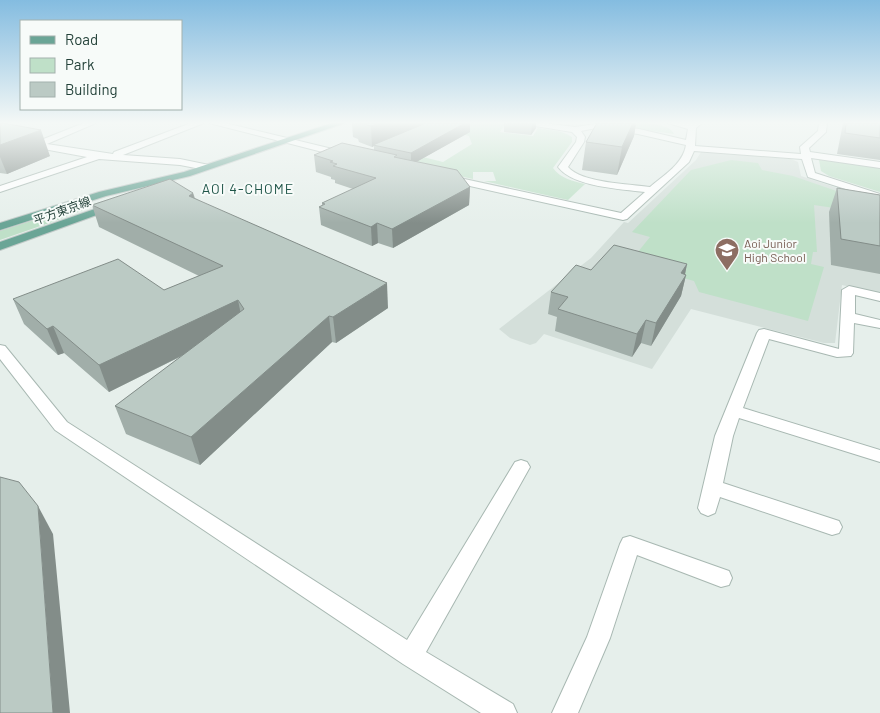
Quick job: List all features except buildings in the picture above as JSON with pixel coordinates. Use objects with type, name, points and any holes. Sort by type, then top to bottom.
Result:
[{"type":"main road","name":"平方東京線","points":[[0,226],[103,194],[187,174],[242,156]]},
{"type":"main road","name":"平方東京線","points":[[0,246],[112,206],[187,174]]},
{"type":"street","points":[[0,189],[97,156]]},
{"type":"street","points":[[117,156],[180,162],[206,168]]},
{"type":"street","points":[[350,156],[358,158]]},
{"type":"street","points":[[570,156],[562,167],[566,173],[583,179],[652,190]]},
{"type":"street","points":[[433,175],[622,218],[686,160],[687,156]]},
{"type":"street","points":[[806,156],[811,175],[880,197]]},
{"type":"street","points":[[808,156],[880,165]]},
{"type":"street","points":[[708,508],[724,436],[764,333],[837,353],[846,353],[849,290],[880,297]]},
{"type":"street","points":[[848,317],[880,324]]},
{"type":"street","points":[[0,349],[61,426],[411,656],[504,713]]},
{"type":"street","points":[[735,411],[880,456]]},
{"type":"street","points":[[411,656],[521,467]]},
{"type":"street","points":[[712,487],[832,527]]},
{"type":"street","points":[[565,713],[598,638],[630,544],[721,578]]},
{"type":"shaded area","name":"Aoi Junior High School","points":[[698,156],[756,156],[791,159],[798,162],[801,176],[880,202],[880,294],[842,285],[835,343],[824,343],[691,309],[652,369],[544,334],[536,343],[530,345],[510,338],[499,329],[591,258],[624,222],[628,223]]},
{"type":"green space","points":[[407,156],[420,156],[443,162],[452,156],[562,156],[553,168],[556,172],[572,181],[585,184],[568,200],[484,181],[496,181],[493,172],[473,172],[473,179],[397,162]]},
{"type":"green space","points":[[731,160],[758,163],[762,170],[793,176],[880,206],[841,209],[814,205],[817,252],[813,252],[811,264],[824,267],[808,321],[699,292],[694,281],[629,263],[650,237],[632,232],[691,170]]},
{"type":"green space","points":[[819,160],[880,167],[880,192],[829,176],[821,171]]},
{"type":"green space","points":[[112,199],[0,240],[0,231],[47,216]]},
{"type":"place","name":"Aoi Junior High School","points":[[727,271]]},
{"type":"district","name":"AOI 4-CHOME","points":[[248,188]]}]
